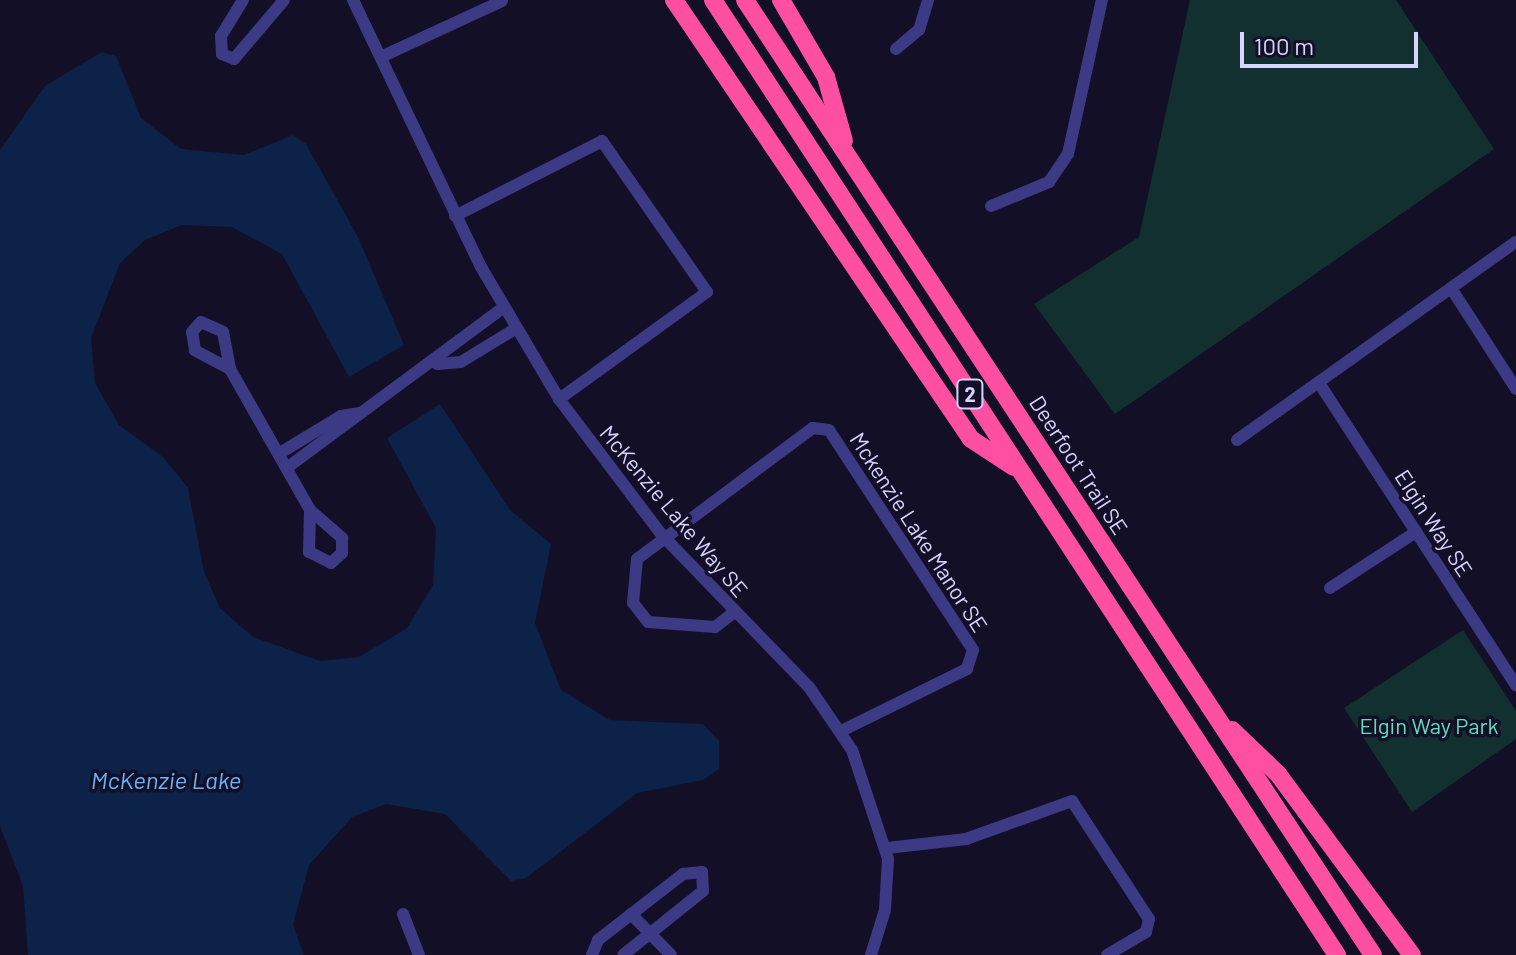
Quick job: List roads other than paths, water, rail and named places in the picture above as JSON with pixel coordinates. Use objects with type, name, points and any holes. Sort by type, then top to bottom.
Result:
[{"type":"highway","points":[[674,0],[971,439],[1020,470]]},
{"type":"highway","name":"2","points":[[713,0],[1337,955]]},
{"type":"highway","name":"Deerfoot Trail SE","points":[[745,0],[1373,955]]},
{"type":"highway","points":[[781,0],[826,77],[849,159]]},
{"type":"highway","points":[[1205,703],[1278,774],[1412,955]]},
{"type":"street","points":[[243,0],[221,36],[222,54],[234,59],[284,0]]},
{"type":"street","name":"McKenzie Lake Way SE","points":[[353,0],[383,56],[455,216],[503,308],[559,399],[662,535],[733,613],[809,687],[841,731],[874,798],[887,848],[887,902],[871,955]]},
{"type":"street","points":[[896,49],[919,30],[928,0]]},
{"type":"street","points":[[991,206],[1049,182],[1068,154],[1102,0]]},
{"type":"street","points":[[383,56],[502,1]]},
{"type":"street","points":[[455,216],[602,141],[707,292],[559,399]]},
{"type":"street","points":[[1237,440],[1516,242]]},
{"type":"street","points":[[1451,288],[1516,389]]},
{"type":"street","points":[[288,467],[348,429],[360,413],[437,364],[453,341],[503,308]]},
{"type":"street","points":[[437,364],[461,362],[515,329]]},
{"type":"street","points":[[230,369],[310,510]]},
{"type":"street","name":"Elgin Way SE","points":[[1319,383],[1516,685]]},
{"type":"street","points":[[280,453],[341,416],[360,413]]},
{"type":"street","name":"Mckenzie Lake Manor SE","points":[[662,535],[813,428],[829,430],[973,650],[967,669],[841,731]]},
{"type":"street","points":[[1330,588],[1416,532]]},
{"type":"street","points":[[662,535],[637,559],[633,603],[648,622],[715,627],[733,613]]},
{"type":"street","points":[[887,848],[966,839],[1072,801],[1149,919],[1146,932],[1107,955]]},
{"type":"street","points":[[592,955],[598,940],[687,871],[704,874],[703,891],[623,955]]},
{"type":"street","points":[[403,914],[419,955]]},
{"type":"street","points":[[631,914],[671,955]]},
{"type":"water","name":"McKenzie Lake","points":[[102,52],[116,56],[141,118],[181,149],[244,155],[293,135],[306,144],[358,237],[404,345],[349,377],[282,254],[232,227],[182,225],[145,240],[120,263],[91,338],[95,383],[119,425],[163,457],[188,488],[204,572],[220,608],[253,637],[320,661],[359,657],[407,628],[433,585],[436,528],[387,438],[440,404],[510,510],[551,544],[535,623],[561,690],[610,720],[703,724],[719,741],[719,769],[703,780],[637,793],[526,878],[511,881],[445,814],[386,804],[352,817],[309,865],[293,925],[304,955],[28,955],[23,886],[0,826],[0,150],[45,86]]},
{"type":"park label","name":"Elgin Way Park","points":[[1429,726]]}]
